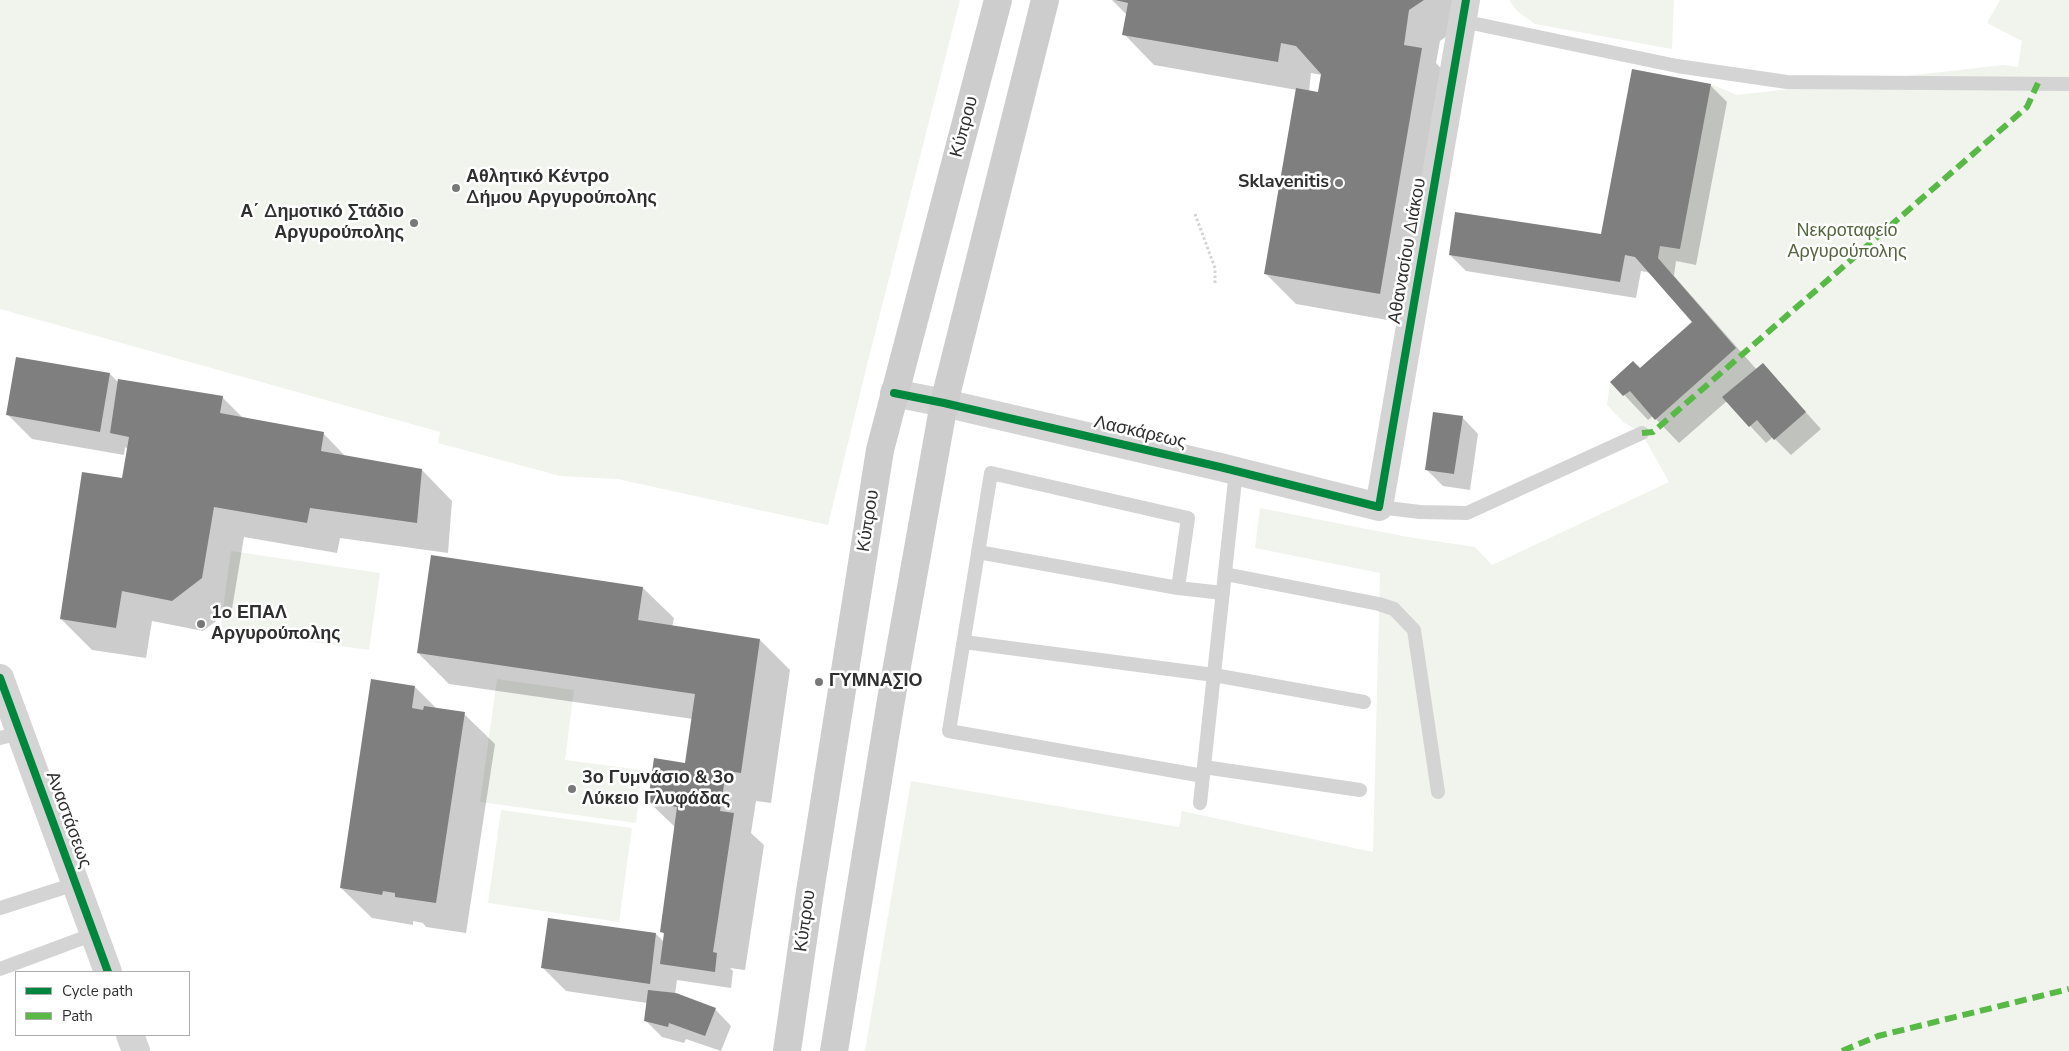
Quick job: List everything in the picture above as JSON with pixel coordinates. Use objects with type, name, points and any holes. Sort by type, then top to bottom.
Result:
[{"type":"main road","name":"Κύπρου","points":[[787,1051],[808,898],[878,460],[998,0]]},
{"type":"main road","points":[[834,1051],[890,700],[944,403],[1044,0]]},
{"type":"street","name":"Αθανασίου Διάκου","points":[[1379,507],[1464,11]]},
{"type":"street","name":"Λασκάρεως","points":[[894,393],[1236,471],[1379,507]]},
{"type":"street","name":"Αναστάσεως","points":[[0,678],[10,735],[75,884],[108,971]]},
{"type":"street","points":[[130,1036],[136,1051]]},
{"type":"lane","points":[[1464,11],[1677,66],[1787,82],[2069,84]]},
{"type":"lane","points":[[1379,507],[1420,512],[1467,513],[1642,433]]},
{"type":"lane","points":[[1200,802],[1236,471]]},
{"type":"lane","points":[[1178,588],[1188,518],[991,473],[950,731],[1204,771],[1360,790]]},
{"type":"lane","points":[[978,552],[1178,588],[1223,594]]},
{"type":"lane","points":[[1225,574],[1380,604],[1394,609],[1414,630],[1438,792]]},
{"type":"lane","points":[[964,642],[1214,675],[1364,702]]},
{"type":"lane","points":[[0,908],[75,884]]},
{"type":"lane","points":[[0,969],[94,934]]},
{"type":"path","points":[[1195,214],[1215,268],[1215,285]]},
{"type":"green space","name":"Α΄ Δημοτικό Στάδιο Αργυρούπολης","points":[[0,0],[960,0],[828,525],[617,479],[560,476],[438,443],[440,432],[0,309]]},
{"type":"green space","points":[[1509,0],[1674,0],[1672,49],[1535,24],[1517,11]]},
{"type":"green space","name":"Νεκροταφείο Αργυρούπολης","points":[[2000,0],[2069,0],[2069,1051],[865,1051],[911,781],[1179,827],[1182,811],[1373,852],[1380,573],[1255,548],[1260,508],[1408,537],[1475,547],[1492,565],[1669,482],[1643,436],[1636,429],[1624,423],[1607,405],[1610,382],[1633,361],[1640,368],[1704,311],[1658,258],[1681,79],[1711,84],[1737,95],[2003,65],[2018,67],[2022,41],[1987,23]]},
{"type":"green space","points":[[231,551],[380,573],[369,650],[220,629]]},
{"type":"green space","points":[[497,679],[574,690],[565,760],[642,770],[636,823],[480,802]]},
{"type":"green space","points":[[501,810],[632,828],[619,922],[488,903]]},
{"type":"building","name":"Sklavenitis","points":[[1115,0],[1424,0],[1409,10],[1404,45],[1422,48],[1380,294],[1264,274],[1296,88],[1318,92],[1321,74],[1296,46],[1281,43],[1278,62],[1122,35],[1128,3]]},
{"type":"building","points":[[1632,69],[1711,84],[1680,249],[1660,246],[1658,258],[1736,348],[1655,420],[1630,391],[1623,396],[1610,382],[1633,361],[1640,368],[1692,322],[1635,257],[1625,255],[1620,282],[1449,255],[1455,212],[1601,234]]},
{"type":"building","points":[[16,357],[110,373],[100,432],[6,415]]},
{"type":"building","points":[[1763,363],[1806,412],[1774,440],[1757,420],[1749,427],[1722,397]]},
{"type":"building","points":[[118,379],[223,396],[220,413],[324,432],[321,451],[422,469],[417,523],[310,508],[307,523],[214,507],[202,578],[172,601],[122,591],[116,628],[60,619],[82,472],[122,478],[129,437],[110,433]]},
{"type":"building","points":[[1433,412],[1463,416],[1454,474],[1425,470]]},
{"type":"building","points":[[431,555],[643,587],[638,620],[760,639],[741,773],[726,771],[720,811],[734,813],[713,952],[717,953],[715,972],[660,964],[664,933],[660,932],[677,807],[648,802],[654,758],[685,763],[695,694],[417,653]]},
{"type":"building","points":[[371,679],[415,686],[412,708],[423,710],[424,706],[465,712],[436,903],[395,897],[395,893],[383,891],[382,895],[340,888]]},
{"type":"building","points":[[548,918],[656,933],[650,984],[541,968]]},
{"type":"building","points":[[648,990],[676,993],[716,1008],[705,1036],[669,1023],[668,1027],[644,1021]]},
{"type":"marked path","points":[[1642,433],[1653,432],[2027,107],[2038,83]]},
{"type":"marked path","points":[[1842,1051],[1878,1036],[2069,989]]},
{"type":"cycle path","points":[[894,393],[1220,467],[1379,507],[1466,0]]},
{"type":"cycle path","points":[[0,678],[108,971]]},
{"type":"place","name":"Sklavenitis","points":[[1339,183]]},
{"type":"place","name":"Αθλητικό Κέντρο Δήμου Αργυρούπολης","points":[[456,188]]},
{"type":"place","name":"Α΄ Δημοτικό Στάδιο Αργυρούπολης","points":[[414,223]]},
{"type":"place","name":"1o ΕΠΑΛ Αργυρούπολης","points":[[201,624]]},
{"type":"place","name":"ΓΥΜΝΑΣΙΟ","points":[[819,682]]},
{"type":"place","name":"3ο Γυμνάσιο & 3ο Λύκειο Γλυφάδας","points":[[572,789]]}]
